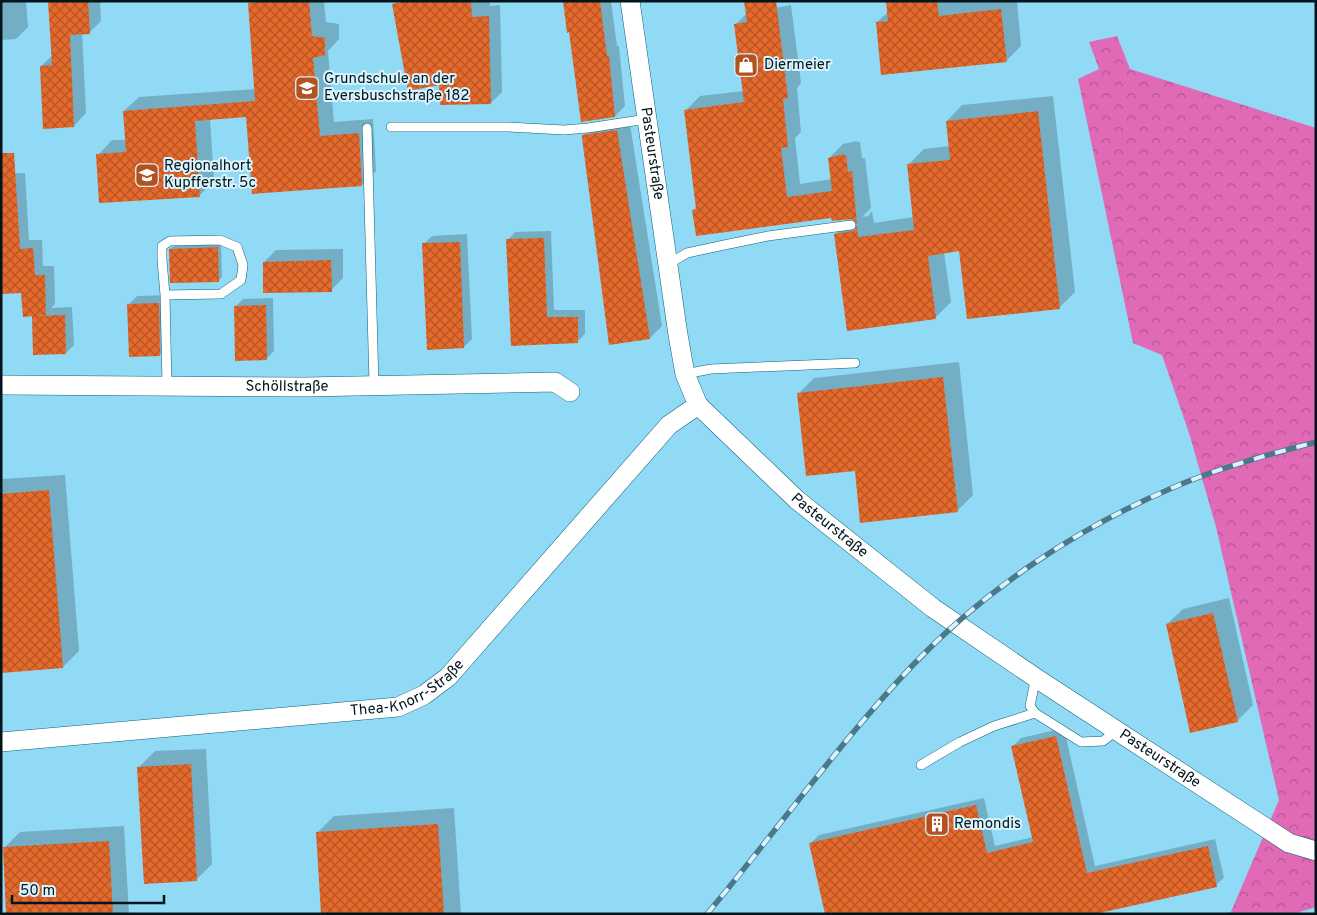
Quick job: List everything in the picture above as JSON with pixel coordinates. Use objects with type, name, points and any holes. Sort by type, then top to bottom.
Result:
[{"type":"street","name":"Pasteurstraße","points":[[630,1],[678,335],[685,374],[698,405],[796,500],[932,608],[1038,680],[1289,843],[1316,851]]},
{"type":"street","name":"Schöllstraße","points":[[1,386],[305,387],[555,382],[570,392]]},
{"type":"street","name":"Thea-Knorr-Straße","points":[[1,742],[398,707],[424,694],[448,677],[669,425],[698,405]]},
{"type":"lane","points":[[391,127],[508,127],[564,130],[647,119]]},
{"type":"lane","points":[[368,128],[374,386]]},
{"type":"lane","points":[[667,264],[687,253],[729,244],[768,236],[851,226]]},
{"type":"lane","points":[[166,294],[221,294],[241,280],[243,265],[237,247],[220,240],[170,242],[162,246],[166,294],[167,386]]},
{"type":"lane","points":[[685,374],[711,370],[855,363]]},
{"type":"lane","points":[[1038,680],[1034,686],[1030,706],[1035,713],[1081,742],[1103,741],[1117,731]]},
{"type":"lane","points":[[921,765],[960,742],[994,726],[1035,713]]},
{"type":"green space","points":[[1117,36],[1130,69],[1316,128],[1316,907],[1293,914],[1230,914],[1279,800],[1216,527],[1189,433],[1162,355],[1133,343],[1078,79],[1099,69],[1089,42]]},
{"type":"building","points":[[48,1],[88,1],[90,34],[70,35],[74,127],[43,129],[40,66],[52,65]]},
{"type":"building","points":[[309,1],[312,36],[325,38],[325,55],[313,58],[320,136],[359,133],[362,186],[252,194],[246,117],[195,121],[200,197],[99,203],[96,154],[126,152],[123,111],[255,101],[248,3]]},
{"type":"building","points":[[407,1],[471,1],[472,17],[489,16],[491,104],[440,105],[439,85],[408,91],[392,4]]},
{"type":"building","points":[[563,1],[600,1],[607,56],[609,56],[615,117],[581,122]]},
{"type":"building","points":[[744,1],[776,1],[788,98],[783,99],[788,147],[781,148],[787,197],[832,191],[828,158],[844,154],[844,156],[846,155],[848,172],[852,171],[857,224],[853,219],[832,221],[831,218],[696,236],[692,210],[696,209],[684,110],[744,102],[734,24],[747,22]]},
{"type":"building","points":[[886,1],[937,1],[939,16],[1001,9],[1007,62],[881,75],[876,22],[888,21]]},
{"type":"building","points":[[1038,111],[1060,309],[967,319],[959,251],[928,256],[936,319],[847,331],[834,234],[855,230],[857,225],[858,237],[914,230],[907,164],[950,160],[946,121]]},
{"type":"building","points":[[617,130],[650,339],[609,345],[582,135]]},
{"type":"building","points":[[1,153],[14,153],[20,249],[33,248],[35,275],[45,275],[46,315],[23,317],[21,293],[1,294]]},
{"type":"building","points":[[544,238],[547,317],[578,317],[578,343],[511,346],[506,239]]},
{"type":"building","points":[[460,242],[464,348],[427,350],[422,243]]},
{"type":"building","points":[[218,247],[219,282],[170,283],[169,249]]},
{"type":"building","points":[[331,260],[332,292],[263,293],[263,262]]},
{"type":"building","points":[[159,303],[160,356],[129,357],[127,304]]},
{"type":"building","points":[[266,305],[267,360],[235,361],[234,306]]},
{"type":"building","points":[[65,315],[66,354],[33,355],[32,316]]},
{"type":"building","points":[[943,377],[958,512],[860,523],[855,471],[806,476],[797,393]]},
{"type":"building","points":[[49,490],[63,668],[1,673],[1,494]]},
{"type":"building","points":[[1213,613],[1238,722],[1190,733],[1166,624]]},
{"type":"building","name":"Remondis","points":[[1056,736],[1087,873],[1208,846],[1217,887],[1095,914],[825,914],[809,843],[976,805],[987,853],[1033,842],[1011,746]]},
{"type":"building","points":[[191,764],[197,881],[144,884],[137,767]]},
{"type":"building","points":[[438,824],[444,914],[321,914],[316,832]]},
{"type":"building","points":[[109,841],[113,914],[6,914],[3,847]]},
{"type":"railway","points":[[707,914],[858,726],[940,638],[1001,587],[1067,542],[1136,504],[1207,474],[1316,442]]},
{"type":"place","name":"Diermeier","points":[[746,65]]},
{"type":"place","name":"Grundschule an der Eversbuschstraße 182","points":[[307,88]]},
{"type":"place","name":"Regionalhort Kupfferstr. 5c","points":[[147,175]]},
{"type":"place","name":"Remondis","points":[[937,824]]}]
